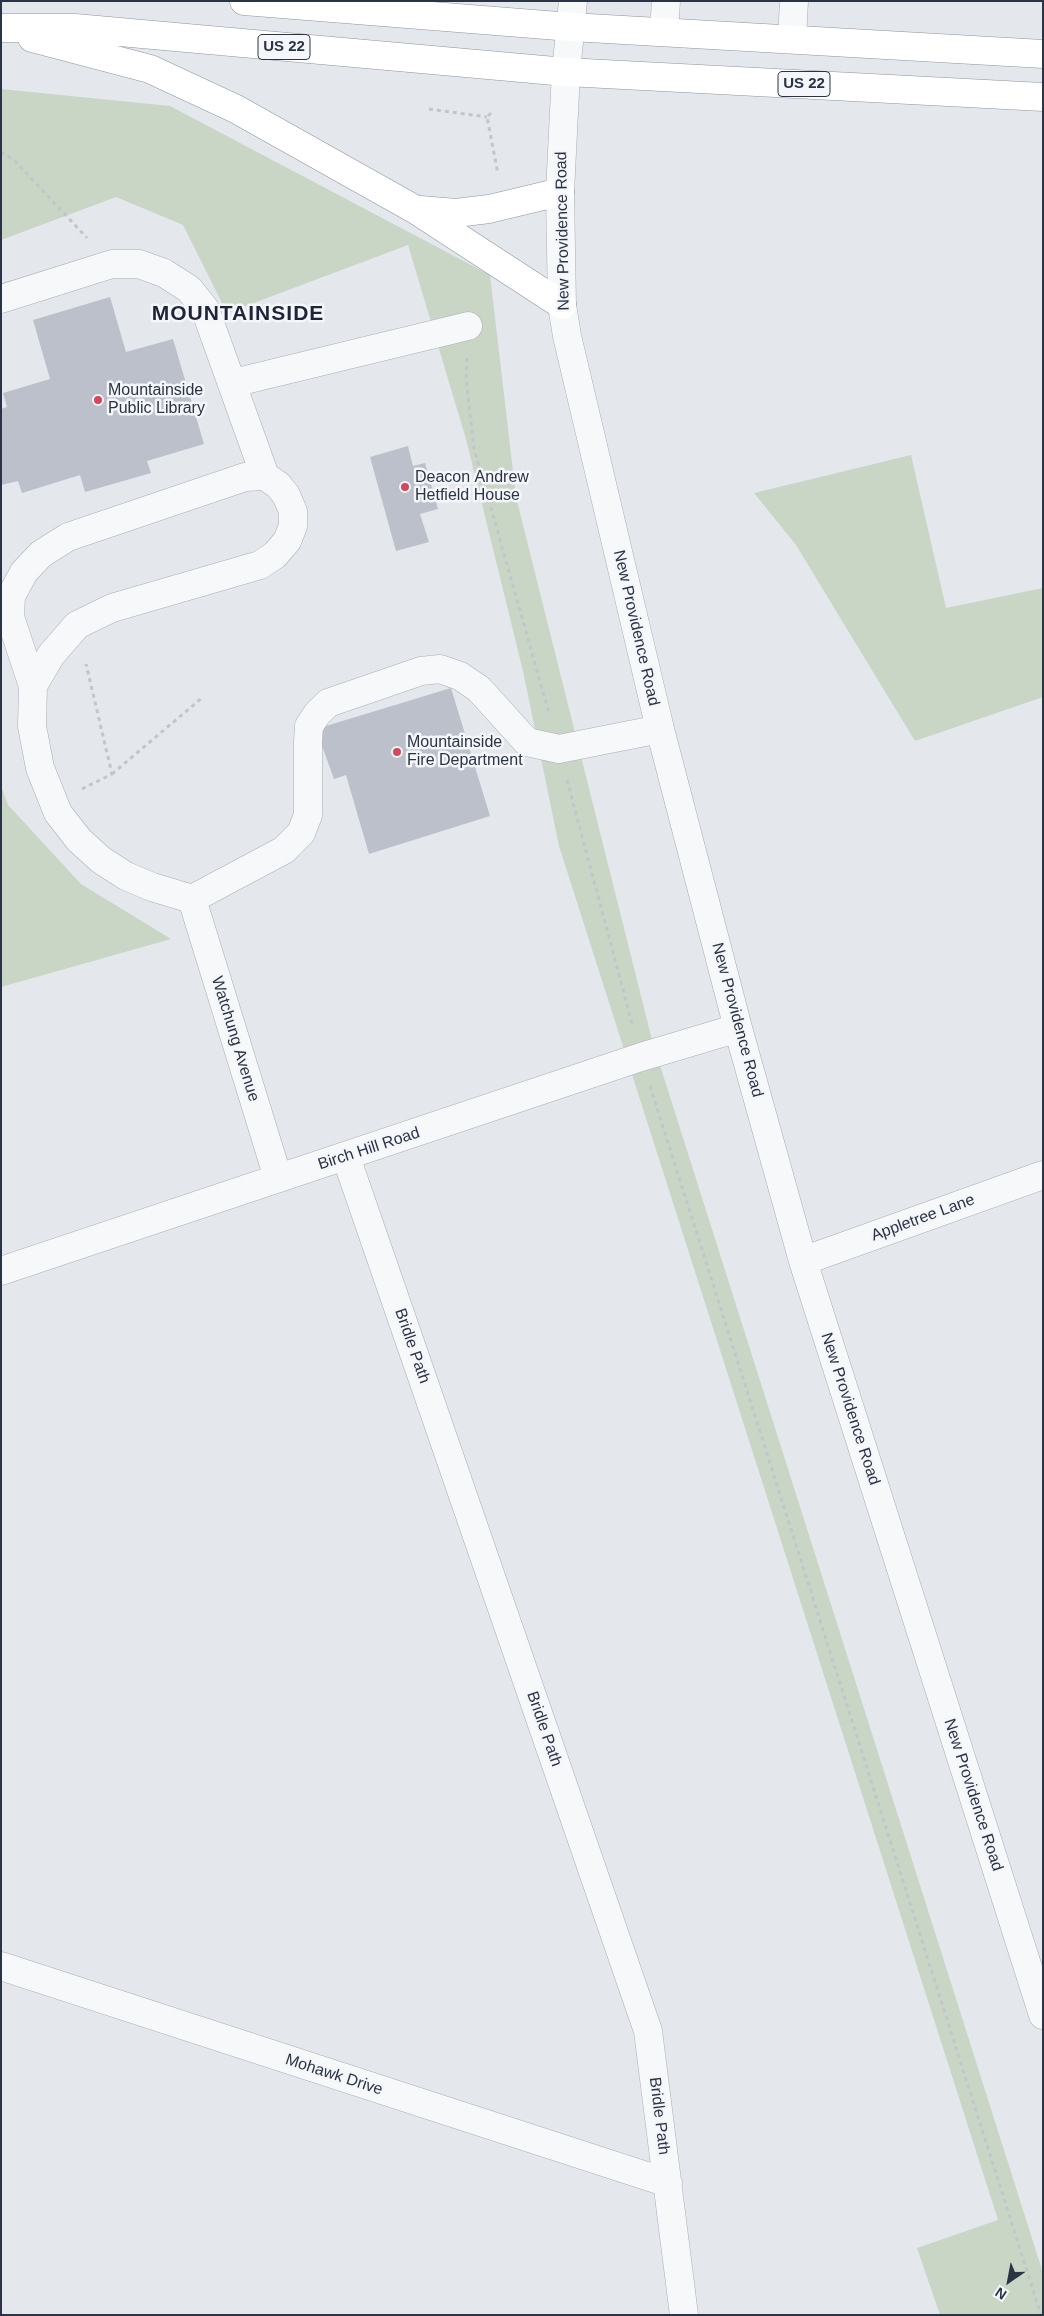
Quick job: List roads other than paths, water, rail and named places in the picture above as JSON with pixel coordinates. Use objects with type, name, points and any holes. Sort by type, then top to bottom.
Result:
[{"type":"highway","points":[[244,1],[572,14],[664,31],[1043,54]]},
{"type":"highway","name":"US 22","points":[[1,29],[75,28],[566,72],[1043,97]]},
{"type":"highway","points":[[1,29],[150,69],[236,109],[416,210],[562,305]]},
{"type":"highway","points":[[416,210],[456,213],[489,209],[560,192]]},
{"type":"street","points":[[664,31],[666,1]]},
{"type":"street","points":[[792,39],[794,1]]},
{"type":"street","name":"New Providence Road","points":[[572,14],[566,72],[560,192],[562,305],[567,336],[660,729],[738,1028],[803,1261],[1043,2015]]},
{"type":"street","points":[[1,299],[112,264],[139,264],[164,273],[189,289],[205,309],[265,476]]},
{"type":"street","points":[[233,384],[468,326]]},
{"type":"street","points":[[33,686],[51,655],[77,625],[112,608],[260,565],[275,555],[287,541],[293,526],[293,511],[286,495],[278,484],[265,476],[244,476],[68,537],[35,560],[6,594],[10,617],[33,686],[32,726],[38,759],[58,813],[79,840],[101,860],[143,884],[192,899],[284,850],[301,833],[308,815],[309,726],[328,704],[421,671],[440,670],[460,676],[479,690],[527,742],[559,749],[660,729]]},
{"type":"street","name":"Watchung Avenue","points":[[192,899],[278,1178]]},
{"type":"street","name":"Birch Hill Road","points":[[1,1271],[641,1057],[738,1028]]},
{"type":"street","name":"Bridle Path","points":[[346,1157],[648,2031],[684,2315]]},
{"type":"street","name":"Appletree Lane","points":[[803,1261],[1043,1175]]},
{"type":"street","name":"Mohawk Drive","points":[[1,1966],[668,2183]]},
{"type":"place","name":"Mountainside Public Library","points":[[98,400]]},
{"type":"place","name":"Deacon Andrew Hetfield House","points":[[405,487]]},
{"type":"place","name":"Mountainside Fire Department","points":[[397,752]]},
{"type":"district","name":"MOUNTAINSIDE","points":[[238,314]]}]
